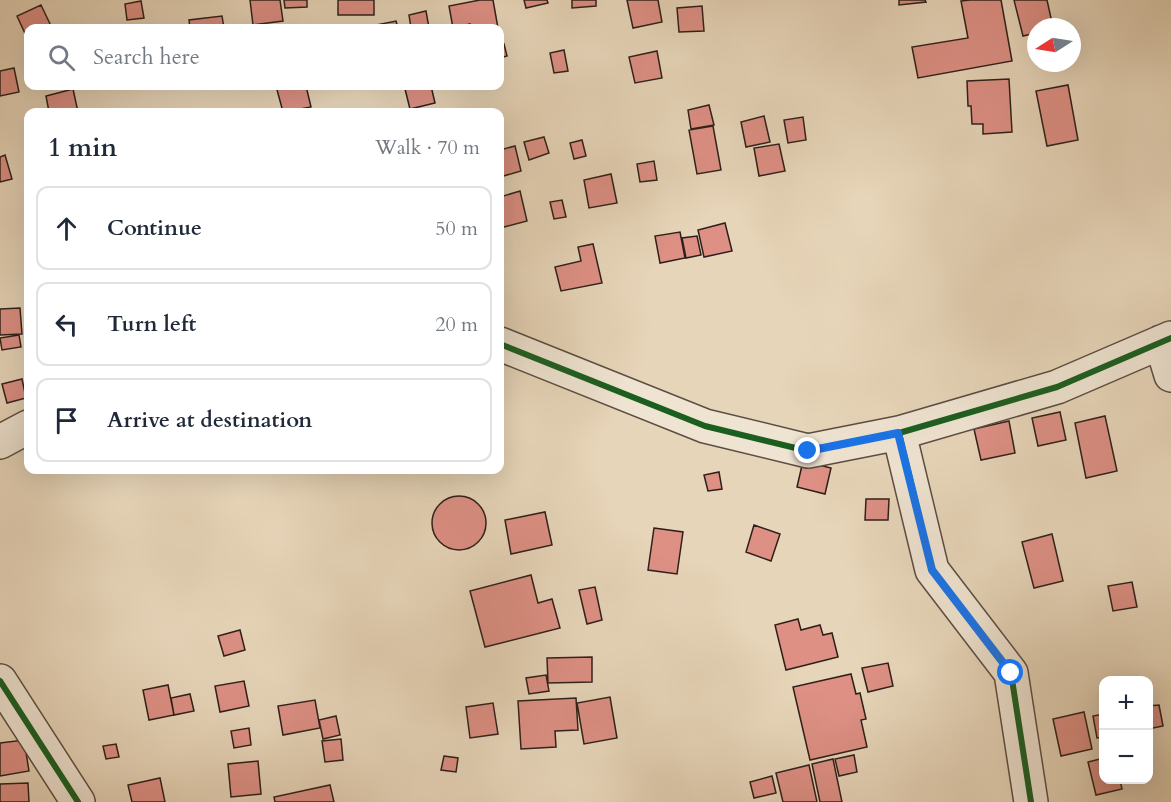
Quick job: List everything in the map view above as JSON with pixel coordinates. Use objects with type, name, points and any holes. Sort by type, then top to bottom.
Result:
[{"type":"street","points":[[504,346],[705,426],[808,451],[898,433],[1057,387],[1166,340],[1171,375]]},
{"type":"street","points":[[0,442],[24,429]]},
{"type":"street","points":[[898,433],[932,570],[1011,673],[1031,802]]},
{"type":"street","points":[[0,681],[78,802]]},
{"type":"building","points":[[250,0],[280,0],[283,21],[253,24]]},
{"type":"building","points":[[284,0],[307,0],[307,7],[285,8]]},
{"type":"building","points":[[338,0],[374,0],[374,15],[338,15]]},
{"type":"building","points":[[493,0],[497,24],[452,24],[449,6]]},
{"type":"building","points":[[524,0],[547,0],[548,3],[526,8]]},
{"type":"building","points":[[572,0],[596,0],[596,6],[572,8]]},
{"type":"building","points":[[627,0],[658,0],[662,22],[633,28]]},
{"type":"building","points":[[899,0],[925,0],[926,2],[899,5]]},
{"type":"building","points":[[1001,0],[1012,61],[918,78],[912,47],[968,38],[961,1]]},
{"type":"building","points":[[1014,0],[1047,0],[1051,18],[1027,18],[1027,35],[1023,36]]},
{"type":"building","points":[[141,1],[144,18],[127,20],[125,4]]},
{"type":"building","points":[[41,5],[50,24],[24,24],[24,31],[17,16]]},
{"type":"building","points":[[702,6],[704,31],[679,32],[677,8]]},
{"type":"building","points":[[426,11],[428,24],[410,24],[409,15]]},
{"type":"building","points":[[222,16],[223,24],[190,24],[189,20]]},
{"type":"building","points":[[396,21],[397,24],[381,24]]},
{"type":"building","points":[[564,50],[568,71],[554,73],[550,53]]},
{"type":"building","points":[[657,51],[662,78],[635,83],[629,57]]},
{"type":"building","points":[[14,68],[19,92],[0,96],[0,71]]},
{"type":"building","points":[[1009,79],[1012,132],[983,134],[983,124],[972,124],[971,106],[968,106],[967,81]]},
{"type":"building","points":[[1068,85],[1078,140],[1047,146],[1036,91]]},
{"type":"building","points":[[73,90],[77,108],[48,108],[46,96]]},
{"type":"building","points":[[277,90],[307,90],[311,107],[282,108]]},
{"type":"building","points":[[405,90],[432,90],[435,103],[410,108]]},
{"type":"building","points":[[709,105],[714,125],[691,129],[688,110]]},
{"type":"building","points":[[764,116],[770,142],[746,147],[741,122]]},
{"type":"building","points":[[803,117],[806,140],[788,143],[784,120]]},
{"type":"building","points":[[713,126],[721,170],[697,174],[689,130]]},
{"type":"building","points":[[544,137],[549,153],[529,160],[524,142]]},
{"type":"building","points":[[582,140],[586,156],[574,159],[570,143]]},
{"type":"building","points":[[779,144],[785,171],[759,176],[754,148]]},
{"type":"building","points":[[515,146],[521,171],[504,176],[504,149]]},
{"type":"building","points":[[5,155],[12,179],[0,182],[0,157]]},
{"type":"building","points":[[654,161],[657,180],[640,182],[637,164]]},
{"type":"building","points":[[611,174],[617,203],[589,208],[584,180]]},
{"type":"building","points":[[520,191],[527,221],[504,227],[504,196]]},
{"type":"building","points":[[562,200],[566,217],[554,219],[550,202]]},
{"type":"building","points":[[725,223],[732,251],[704,257],[698,230]]},
{"type":"building","points":[[680,232],[685,258],[660,263],[655,236]]},
{"type":"building","points":[[697,236],[701,255],[686,258],[682,238]]},
{"type":"building","points":[[593,244],[602,283],[561,291],[555,267],[581,261],[578,247]]},
{"type":"building","points":[[20,308],[22,334],[0,335],[0,309]]},
{"type":"building","points":[[19,335],[21,347],[2,350],[0,338]]},
{"type":"building","points":[[22,379],[24,399],[7,403],[2,384]]},
{"type":"building","points":[[1060,412],[1066,440],[1038,446],[1032,418]]},
{"type":"building","points":[[1105,416],[1117,471],[1086,478],[1075,423]]},
{"type":"building","points":[[1009,421],[1015,453],[981,460],[974,429]]},
{"type":"building","points":[[803,461],[831,468],[825,494],[797,487]]},
{"type":"building","points":[[719,472],[722,489],[708,491],[704,475]]},
{"type":"building","points":[[454,496],[464,496],[474,500],[482,508],[486,523],[482,538],[474,546],[464,550],[454,550],[444,546],[436,538],[432,528],[432,518],[436,508],[444,500]]},
{"type":"building","points":[[866,499],[889,499],[888,520],[865,520]]},
{"type":"building","points":[[545,512],[552,545],[511,554],[505,520]]},
{"type":"building","points":[[754,525],[780,534],[771,561],[746,552]]},
{"type":"building","points":[[654,528],[683,532],[677,574],[648,570]]},
{"type":"building","points":[[1052,534],[1063,581],[1034,588],[1022,542]]},
{"type":"building","points":[[531,575],[538,603],[552,599],[560,628],[485,647],[470,591]]},
{"type":"building","points":[[1132,582],[1137,607],[1113,611],[1108,586]]},
{"type":"building","points":[[595,587],[602,620],[587,624],[579,590]]},
{"type":"building","points":[[798,619],[801,630],[820,625],[823,635],[832,633],[838,657],[786,670],[775,625]]},
{"type":"building","points":[[240,630],[245,650],[224,656],[218,636]]},
{"type":"building","points":[[592,657],[592,682],[548,683],[547,658]]},
{"type":"building","points":[[888,663],[893,686],[868,692],[862,668]]},
{"type":"building","points":[[851,674],[856,694],[860,693],[866,719],[861,720],[867,747],[810,760],[793,687]]},
{"type":"building","points":[[546,675],[549,691],[529,694],[526,678]]},
{"type":"building","points":[[244,681],[249,706],[220,712],[215,686]]},
{"type":"building","points":[[168,685],[174,715],[149,720],[143,690]]},
{"type":"building","points":[[190,694],[194,711],[174,715],[171,698]]},
{"type":"building","points":[[610,697],[617,738],[584,744],[577,703]]},
{"type":"building","points":[[576,698],[578,730],[555,731],[556,747],[521,749],[518,701]]},
{"type":"building","points":[[315,700],[320,728],[283,735],[278,706]]},
{"type":"building","points":[[493,703],[498,734],[470,738],[466,707]]},
{"type":"building","points":[[1159,705],[1163,726],[1153,728],[1153,706]]},
{"type":"building","points":[[1084,712],[1092,749],[1061,756],[1053,719]]},
{"type":"building","points":[[1099,715],[1099,738],[1097,738],[1093,716]]},
{"type":"building","points":[[336,716],[340,735],[323,739],[319,720]]},
{"type":"building","points":[[249,728],[251,745],[234,748],[231,731]]},
{"type":"building","points":[[341,739],[343,760],[325,762],[322,741]]},
{"type":"building","points":[[24,740],[29,771],[0,776],[0,743]]},
{"type":"building","points":[[116,744],[119,757],[106,759],[103,746]]},
{"type":"building","points":[[854,755],[857,772],[839,776],[835,759]]},
{"type":"building","points":[[444,756],[458,758],[456,772],[441,770]]},
{"type":"building","points":[[833,759],[842,802],[820,802],[812,764]]},
{"type":"building","points":[[1099,759],[1099,784],[1121,784],[1122,789],[1096,795],[1088,762]]},
{"type":"building","points":[[258,761],[261,794],[231,797],[228,764]]},
{"type":"building","points":[[809,765],[817,802],[783,802],[776,773]]},
{"type":"building","points":[[772,776],[776,793],[754,798],[750,782]]},
{"type":"building","points":[[160,778],[165,802],[132,802],[128,785]]},
{"type":"building","points":[[28,783],[29,802],[0,802],[0,784]]},
{"type":"building","points":[[330,785],[334,802],[275,802],[274,797]]},
{"type":"cycle path","points":[[504,346],[705,426],[808,451],[899,433],[1057,387],[1171,338]]},
{"type":"cycle path","points":[[899,433],[932,570],[1011,673],[1031,802]]},
{"type":"cycle path","points":[[0,681],[78,802]]},
{"type":"route","points":[[808,451],[898,433],[932,570],[1011,673]]}]
